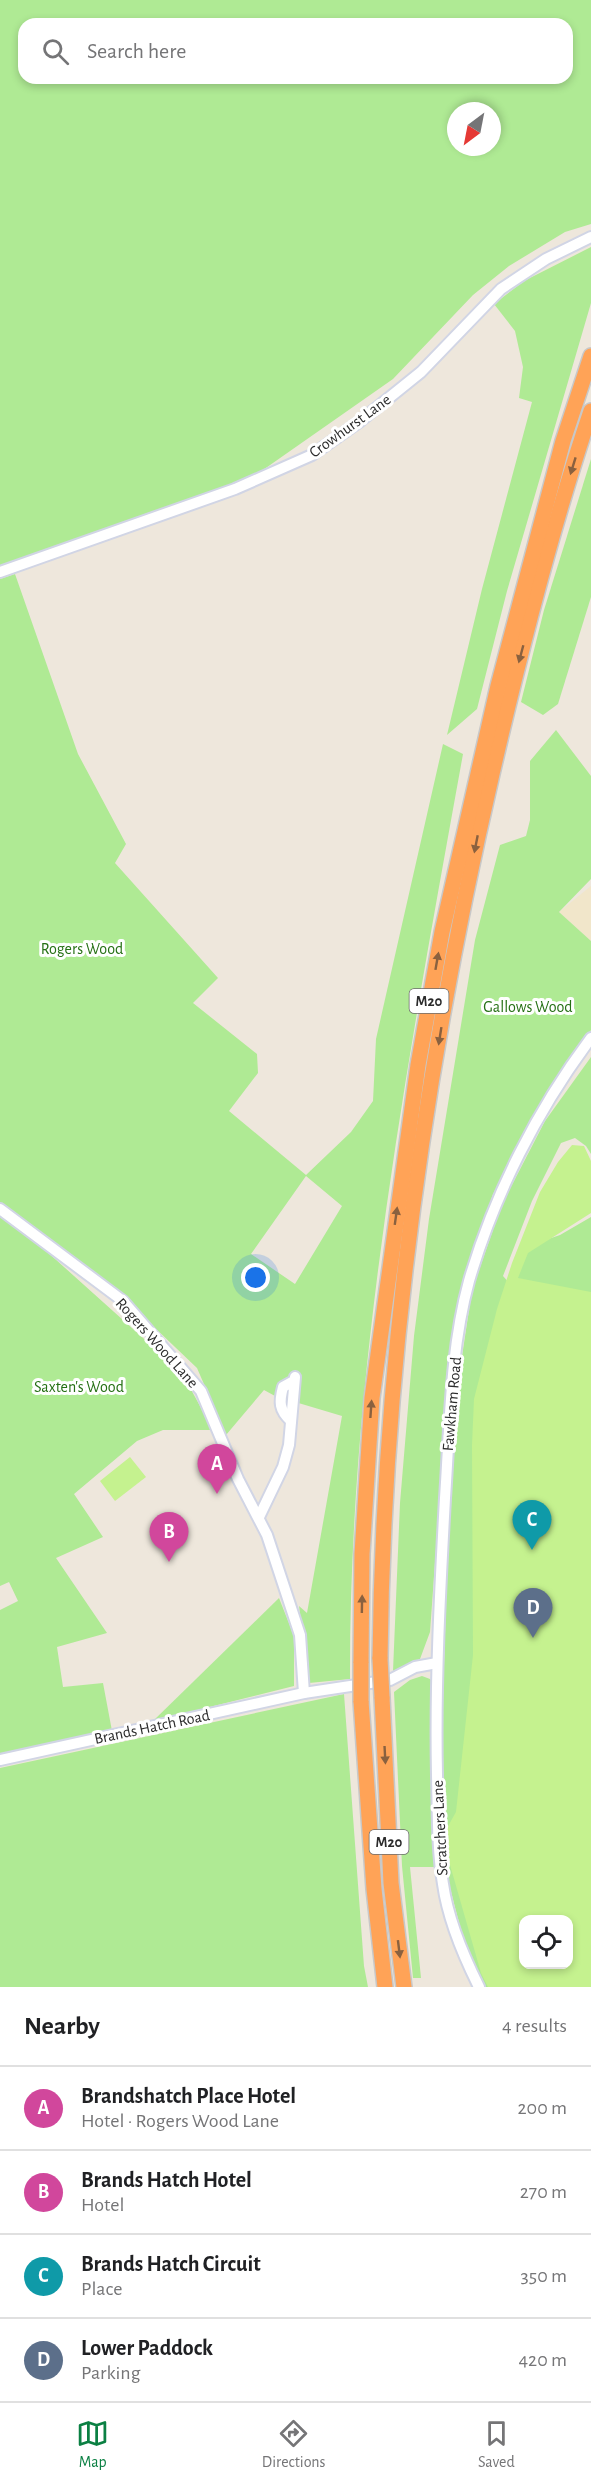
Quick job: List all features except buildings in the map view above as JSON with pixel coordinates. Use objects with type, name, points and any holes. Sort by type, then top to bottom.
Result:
[{"type":"highway","name":"M20","points":[[385,1987],[374,1889],[361,1701],[362,1554],[372,1398],[418,1065],[442,932],[498,686],[563,441],[591,356]]},
{"type":"highway","name":"M20","points":[[404,1987],[391,1883],[380,1659],[381,1551],[399,1322],[443,1013],[478,836],[511,693],[558,519],[591,411]]},
{"type":"street","name":"Crowhurst Lane","points":[[0,572],[236,489],[312,455],[359,422],[421,372],[501,289],[546,259],[591,237]]},
{"type":"street","name":"Fawkham Road","points":[[437,1663],[456,1352],[469,1282],[498,1197],[540,1116],[591,1038]]},
{"type":"street","name":"Rogers Wood Lane","points":[[0,1209],[123,1301],[171,1353],[201,1391],[238,1479],[267,1534],[300,1635],[304,1693]]},
{"type":"street","points":[[259,1517],[283,1467],[289,1445],[291,1421],[282,1413],[280,1401],[283,1387],[295,1379]]},
{"type":"street","points":[[249,1498],[267,1500]]},
{"type":"street","points":[[304,1693],[390,1680],[415,1667],[437,1663]]},
{"type":"street","name":"Scratchers Lane","points":[[437,1663],[438,1793],[443,1884],[454,1928],[479,1987]]},
{"type":"street","name":"Brands Hatch Road","points":[[0,1760],[304,1693]]},
{"type":"shaded area","points":[[591,886],[591,941],[559,912]]},
{"type":"green space","points":[[0,0],[591,0],[591,224],[565,232],[509,266],[473,295],[393,379],[253,477],[0,566]]},
{"type":"green space","points":[[591,247],[591,303],[507,591],[477,709],[447,735],[482,589],[532,402],[519,398],[523,367],[515,331],[494,304],[524,281]]},
{"type":"green space","points":[[591,459],[591,597],[558,704],[543,715],[521,702],[544,610]]},
{"type":"green space","name":"Rogers Wood","points":[[15,574],[78,754],[126,844],[115,863],[218,978],[193,1003],[257,1054],[258,1073],[229,1111],[306,1175],[351,1132],[373,1101],[376,1039],[443,744],[463,754],[403,1099],[371,1330],[352,1562],[350,1679],[309,1683],[299,1606],[307,1613],[342,1416],[275,1396],[264,1390],[226,1435],[197,1368],[111,1286],[0,1204],[0,579]],"holes":[[[306,1176],[342,1206],[295,1284],[251,1254]]]},
{"type":"green space","name":"Gallows Wood","points":[[556,730],[591,776],[591,879],[559,912],[591,941],[591,1030],[538,1112],[493,1194],[466,1276],[446,1410],[430,1632],[420,1659],[393,1671],[400,1503],[414,1336],[429,1219],[475,940],[500,845],[526,836],[530,820],[530,761]]},
{"type":"green space","points":[[591,1057],[591,1154],[586,1146],[575,1138],[561,1143],[532,1201],[503,1276],[511,1285],[525,1247],[560,1235],[591,1217],[591,1338],[493,1987],[484,1987],[464,1942],[447,1876],[442,1813],[442,1731],[450,1474],[461,1363],[472,1290],[502,1204],[545,1121]]},
{"type":"green space","points":[[572,1145],[584,1146],[591,1161],[591,1213],[528,1253],[518,1278],[591,1292],[591,1987],[488,1987],[481,1973],[442,1837],[456,1812],[473,1655],[472,1445],[474,1399],[497,1309],[540,1192],[558,1162]]},
{"type":"green space","name":"Saxten's Wood","points":[[0,1215],[15,1223],[182,1373],[213,1430],[163,1430],[137,1441],[74,1494],[103,1537],[56,1558],[107,1633],[57,1647],[63,1687],[103,1683],[112,1731],[0,1757],[0,1610],[18,1601],[9,1582],[0,1586]]},
{"type":"green space","points":[[130,1457],[146,1477],[115,1501],[100,1481]]},
{"type":"green space","points":[[279,1598],[294,1636],[294,1686],[153,1721]]},
{"type":"green space","points":[[422,1676],[430,1679],[434,1685],[432,1756],[434,1867],[410,1867],[421,1978],[413,1978],[402,1866],[394,1692],[410,1680]]},
{"type":"green space","points":[[344,1694],[364,1966],[368,1987],[0,1987],[0,1768]]},
{"type":"place","name":"Brandshatch Place Hotel","points":[[217,1494]]},
{"type":"place","name":"Brands Hatch Circuit","points":[[532,1550]]},
{"type":"place","name":"Brands Hatch Hotel","points":[[169,1562]]},
{"type":"place","name":"Lower Paddock","points":[[533,1638]]}]
